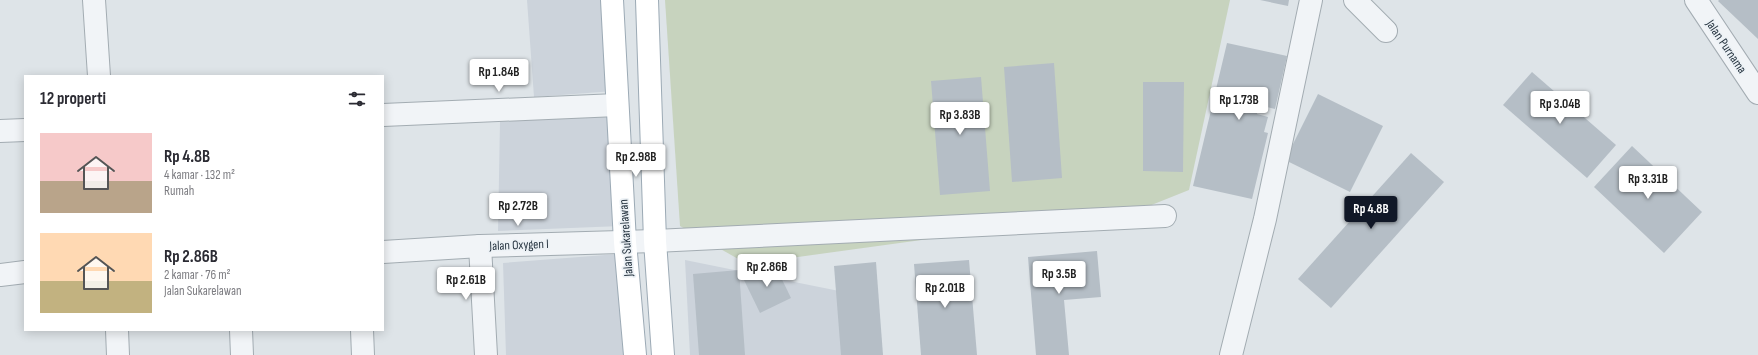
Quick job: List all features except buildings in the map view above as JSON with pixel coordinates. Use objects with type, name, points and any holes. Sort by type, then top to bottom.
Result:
[{"type":"main road","name":"Jalan Sukarelawan","points":[[612,0],[625,242],[635,355]]},
{"type":"main road","points":[[647,0],[655,241],[663,355]]},
{"type":"street","points":[[94,0],[99,75]]},
{"type":"street","points":[[1232,355],[1265,219],[1311,0]]},
{"type":"street","points":[[1355,0],[1386,32]]},
{"type":"street","name":"Jalan Purnama","points":[[1696,0],[1758,93]]},
{"type":"street","points":[[384,115],[617,105]]},
{"type":"street","points":[[0,131],[24,130]]},
{"type":"street","name":"Jalan Oxygen I","points":[[384,252],[480,246],[655,241],[1165,216]]},
{"type":"street","points":[[480,246],[486,355]]},
{"type":"street","points":[[0,275],[24,272]]},
{"type":"street","points":[[117,331],[118,355]]},
{"type":"street","points":[[241,331],[242,355]]},
{"type":"street","points":[[362,331],[363,355]]},
{"type":"shaded area","points":[[527,0],[606,0],[614,91],[534,97]]},
{"type":"shaded area","points":[[610,115],[621,226],[498,231],[500,122]]},
{"type":"shaded area","points":[[618,254],[628,355],[506,355],[503,263]]},
{"type":"shaded area","points":[[685,260],[859,295],[843,355],[690,355]]},
{"type":"green space","points":[[665,0],[1230,0],[1189,190],[1139,210],[747,264],[680,226]]}]
